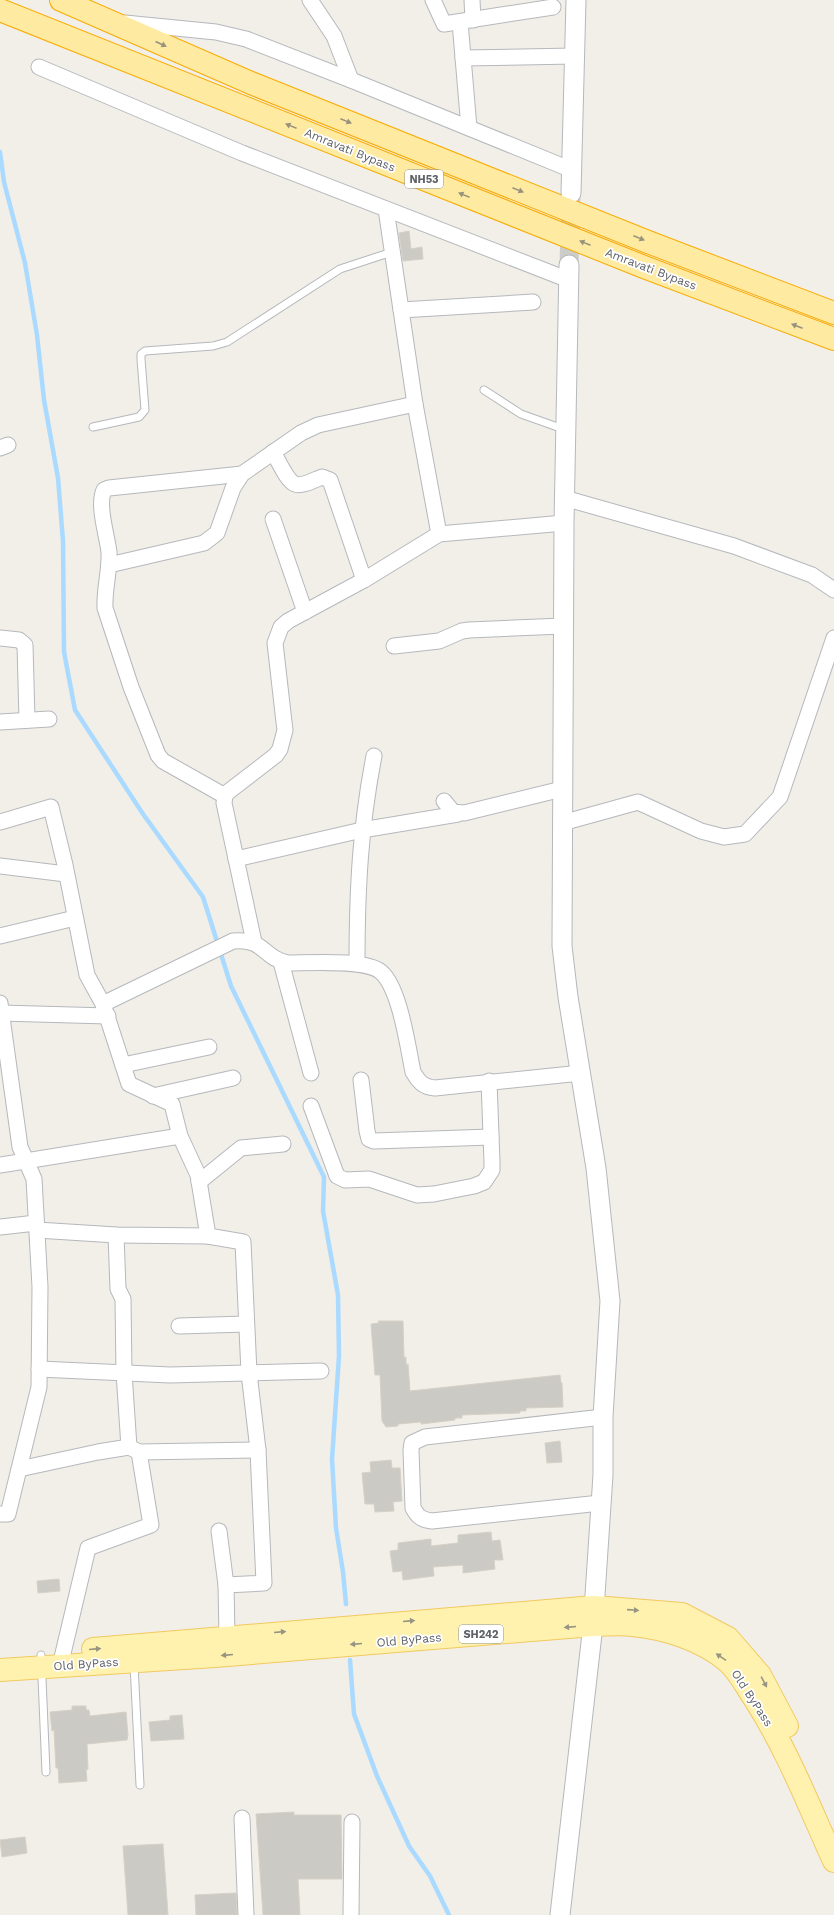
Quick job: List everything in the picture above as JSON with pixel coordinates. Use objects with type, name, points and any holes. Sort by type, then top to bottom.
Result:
[{"type":"highway","name":"Amravati Bypass","points":[[61,0],[251,83],[648,242],[834,313]]},
{"type":"highway","name":"Amravati Bypass","points":[[7,14],[637,264],[834,339]]},
{"type":"main road","name":"Old ByPass","points":[[0,1670],[52,1660],[134,1661],[593,1616],[682,1614],[728,1638],[760,1675],[785,1721],[834,1829]]},
{"type":"main road","points":[[0,1657],[52,1660],[228,1637],[593,1616]]},
{"type":"main road","name":"Old ByPass","points":[[593,1616],[665,1630],[703,1645],[728,1662],[744,1683],[769,1722],[786,1755],[834,1861]]},
{"type":"street","points":[[310,0],[334,36],[351,80]]},
{"type":"street","points":[[433,0],[444,24],[467,21],[550,4],[575,23]]},
{"type":"street","points":[[469,128],[463,58],[467,21],[472,0]]},
{"type":"street","points":[[571,193],[576,0]]},
{"type":"street","points":[[110,22],[232,35],[351,80],[572,170]]},
{"type":"street","points":[[463,58],[574,56]]},
{"type":"street","points":[[40,67],[242,153],[386,209],[569,272],[564,498],[562,946],[568,997],[596,1168],[610,1301],[603,1417],[603,1475],[593,1616],[560,1915]]},
{"type":"street","points":[[386,209],[415,404],[439,534]]},
{"type":"street","points":[[401,310],[533,302]]},
{"type":"street","points":[[109,565],[204,543],[212,538],[217,533],[233,488],[242,474],[306,431],[318,425],[415,404]]},
{"type":"street","points":[[273,452],[289,479],[295,484],[300,484],[322,476],[330,480],[364,580]]},
{"type":"street","points":[[225,796],[163,761],[158,755],[131,688],[105,608],[104,598],[109,565],[102,500],[104,490],[109,488],[242,474]]},
{"type":"street","points":[[564,498],[734,546],[812,575],[834,590]]},
{"type":"street","points":[[273,519],[305,612]]},
{"type":"street","points":[[225,796],[276,755],[280,748],[285,730],[275,643],[281,627],[305,612],[364,580],[439,534],[564,523]]},
{"type":"street","points":[[394,646],[438,641],[462,631],[469,630],[563,626]]},
{"type":"street","points":[[0,638],[19,640],[25,645],[27,720]]},
{"type":"street","points":[[562,823],[638,802],[701,831],[724,837],[745,834],[780,797],[834,638]]},
{"type":"street","points":[[0,722],[49,719]]},
{"type":"street","points":[[357,964],[357,888],[365,802],[374,756]]},
{"type":"street","points":[[236,859],[362,830],[458,814],[562,789]]},
{"type":"street","points":[[225,796],[225,810],[254,942]]},
{"type":"street","points":[[444,801],[453,812],[458,814]]},
{"type":"street","points":[[0,822],[51,807],[87,975],[106,1010],[129,1084],[172,1104],[180,1136],[200,1182],[208,1236]]},
{"type":"street","points":[[0,866],[66,874]]},
{"type":"street","points":[[0,936],[75,918]]},
{"type":"street","points":[[0,1514],[8,1514],[39,1387],[40,1288],[34,1179],[20,1147],[5,1079],[1,1010],[106,1010],[212,951],[233,941],[254,942],[281,962],[357,964],[371,967],[381,972],[391,985],[398,1004],[413,1072],[419,1082],[426,1087],[435,1088],[488,1081],[581,1073]]},
{"type":"street","points":[[281,962],[311,1073]]},
{"type":"street","points":[[123,1065],[210,1047]]},
{"type":"street","points":[[153,1096],[233,1078]]},
{"type":"street","points":[[361,1080],[369,1139],[374,1141],[491,1136]]},
{"type":"street","points":[[311,1106],[336,1176],[345,1180],[369,1179],[417,1195],[434,1194],[474,1186],[484,1182],[492,1170],[488,1081]]},
{"type":"street","points":[[0,1165],[180,1136]]},
{"type":"street","points":[[200,1182],[241,1148],[283,1144]]},
{"type":"street","points":[[0,1227],[36,1226],[116,1235],[208,1236],[243,1242],[249,1373],[258,1450],[264,1583],[226,1585]]},
{"type":"street","points":[[52,1660],[88,1548],[151,1525],[134,1450],[124,1373],[123,1299],[118,1289],[116,1235]]},
{"type":"street","points":[[179,1326],[246,1324]]},
{"type":"street","points":[[39,1369],[170,1375],[322,1371]]},
{"type":"street","points":[[600,1503],[432,1521],[424,1520],[417,1516],[413,1508],[411,1450],[412,1443],[426,1437],[603,1417]]},
{"type":"street","points":[[19,1469],[98,1452],[134,1450],[258,1450]]},
{"type":"street","points":[[219,1531],[226,1585],[228,1637]]},
{"type":"street","points":[[242,1818],[246,1915]]},
{"type":"street","points":[[351,1915],[352,1822]]},
{"type":"lane","points":[[93,427],[139,417],[143,414],[141,354],[145,351],[213,346],[227,342],[340,270],[392,252]]},
{"type":"lane","points":[[484,390],[521,414],[566,430]]},
{"type":"lane","points":[[46,1772],[52,1660]]},
{"type":"lane","points":[[134,1661],[140,1785]]},
{"type":"building","points":[[409,231],[411,249],[422,247],[423,259],[403,261],[399,233]]},
{"type":"building","points":[[378,1321],[403,1321],[404,1358],[406,1357],[406,1365],[408,1364],[410,1391],[560,1375],[562,1383],[563,1407],[526,1408],[526,1411],[520,1411],[520,1413],[462,1415],[462,1418],[455,1418],[455,1420],[421,1424],[421,1422],[398,1424],[398,1426],[386,1427],[382,1421],[380,1375],[375,1375],[371,1324],[379,1323]]},
{"type":"building","points":[[560,1441],[562,1462],[547,1463],[545,1443]]},
{"type":"building","points":[[391,1460],[392,1468],[400,1468],[402,1501],[393,1502],[394,1511],[375,1512],[374,1504],[365,1504],[362,1473],[371,1472],[370,1462]]},
{"type":"building","points":[[491,1532],[492,1541],[500,1540],[503,1560],[494,1560],[495,1569],[463,1573],[463,1565],[433,1567],[434,1576],[403,1580],[402,1571],[393,1572],[390,1551],[398,1550],[398,1543],[431,1539],[431,1546],[458,1543],[458,1535]]},
{"type":"building","points":[[59,1579],[60,1591],[38,1593],[37,1581]]},
{"type":"building","points":[[72,1706],[86,1706],[86,1710],[89,1710],[90,1716],[126,1712],[128,1735],[127,1740],[87,1744],[87,1781],[59,1783],[58,1768],[56,1768],[54,1730],[52,1731],[50,1712],[72,1710]]},
{"type":"building","points":[[182,1715],[184,1739],[151,1741],[149,1722],[170,1720],[170,1716]]},
{"type":"building","points":[[294,1812],[294,1815],[341,1815],[342,1879],[298,1879],[300,1915],[263,1915],[256,1814]]},
{"type":"building","points":[[25,1837],[27,1853],[2,1857],[0,1840]]},
{"type":"building","points":[[163,1844],[168,1915],[128,1915],[123,1846]]},
{"type":"building","points":[[236,1893],[237,1915],[196,1915],[195,1895]]},
{"type":"waterway","points":[[0,152],[4,182],[25,263],[37,335],[44,400],[58,478],[63,541],[64,652],[75,710],[143,814],[203,897],[231,986],[324,1177],[323,1211],[338,1295],[339,1356],[332,1459],[336,1528],[343,1572],[346,1604]]},
{"type":"waterway","points":[[350,1660],[354,1714],[377,1776],[409,1846],[430,1876],[449,1915]]},
{"type":"tunnel","points":[[569,265],[571,196]]}]
